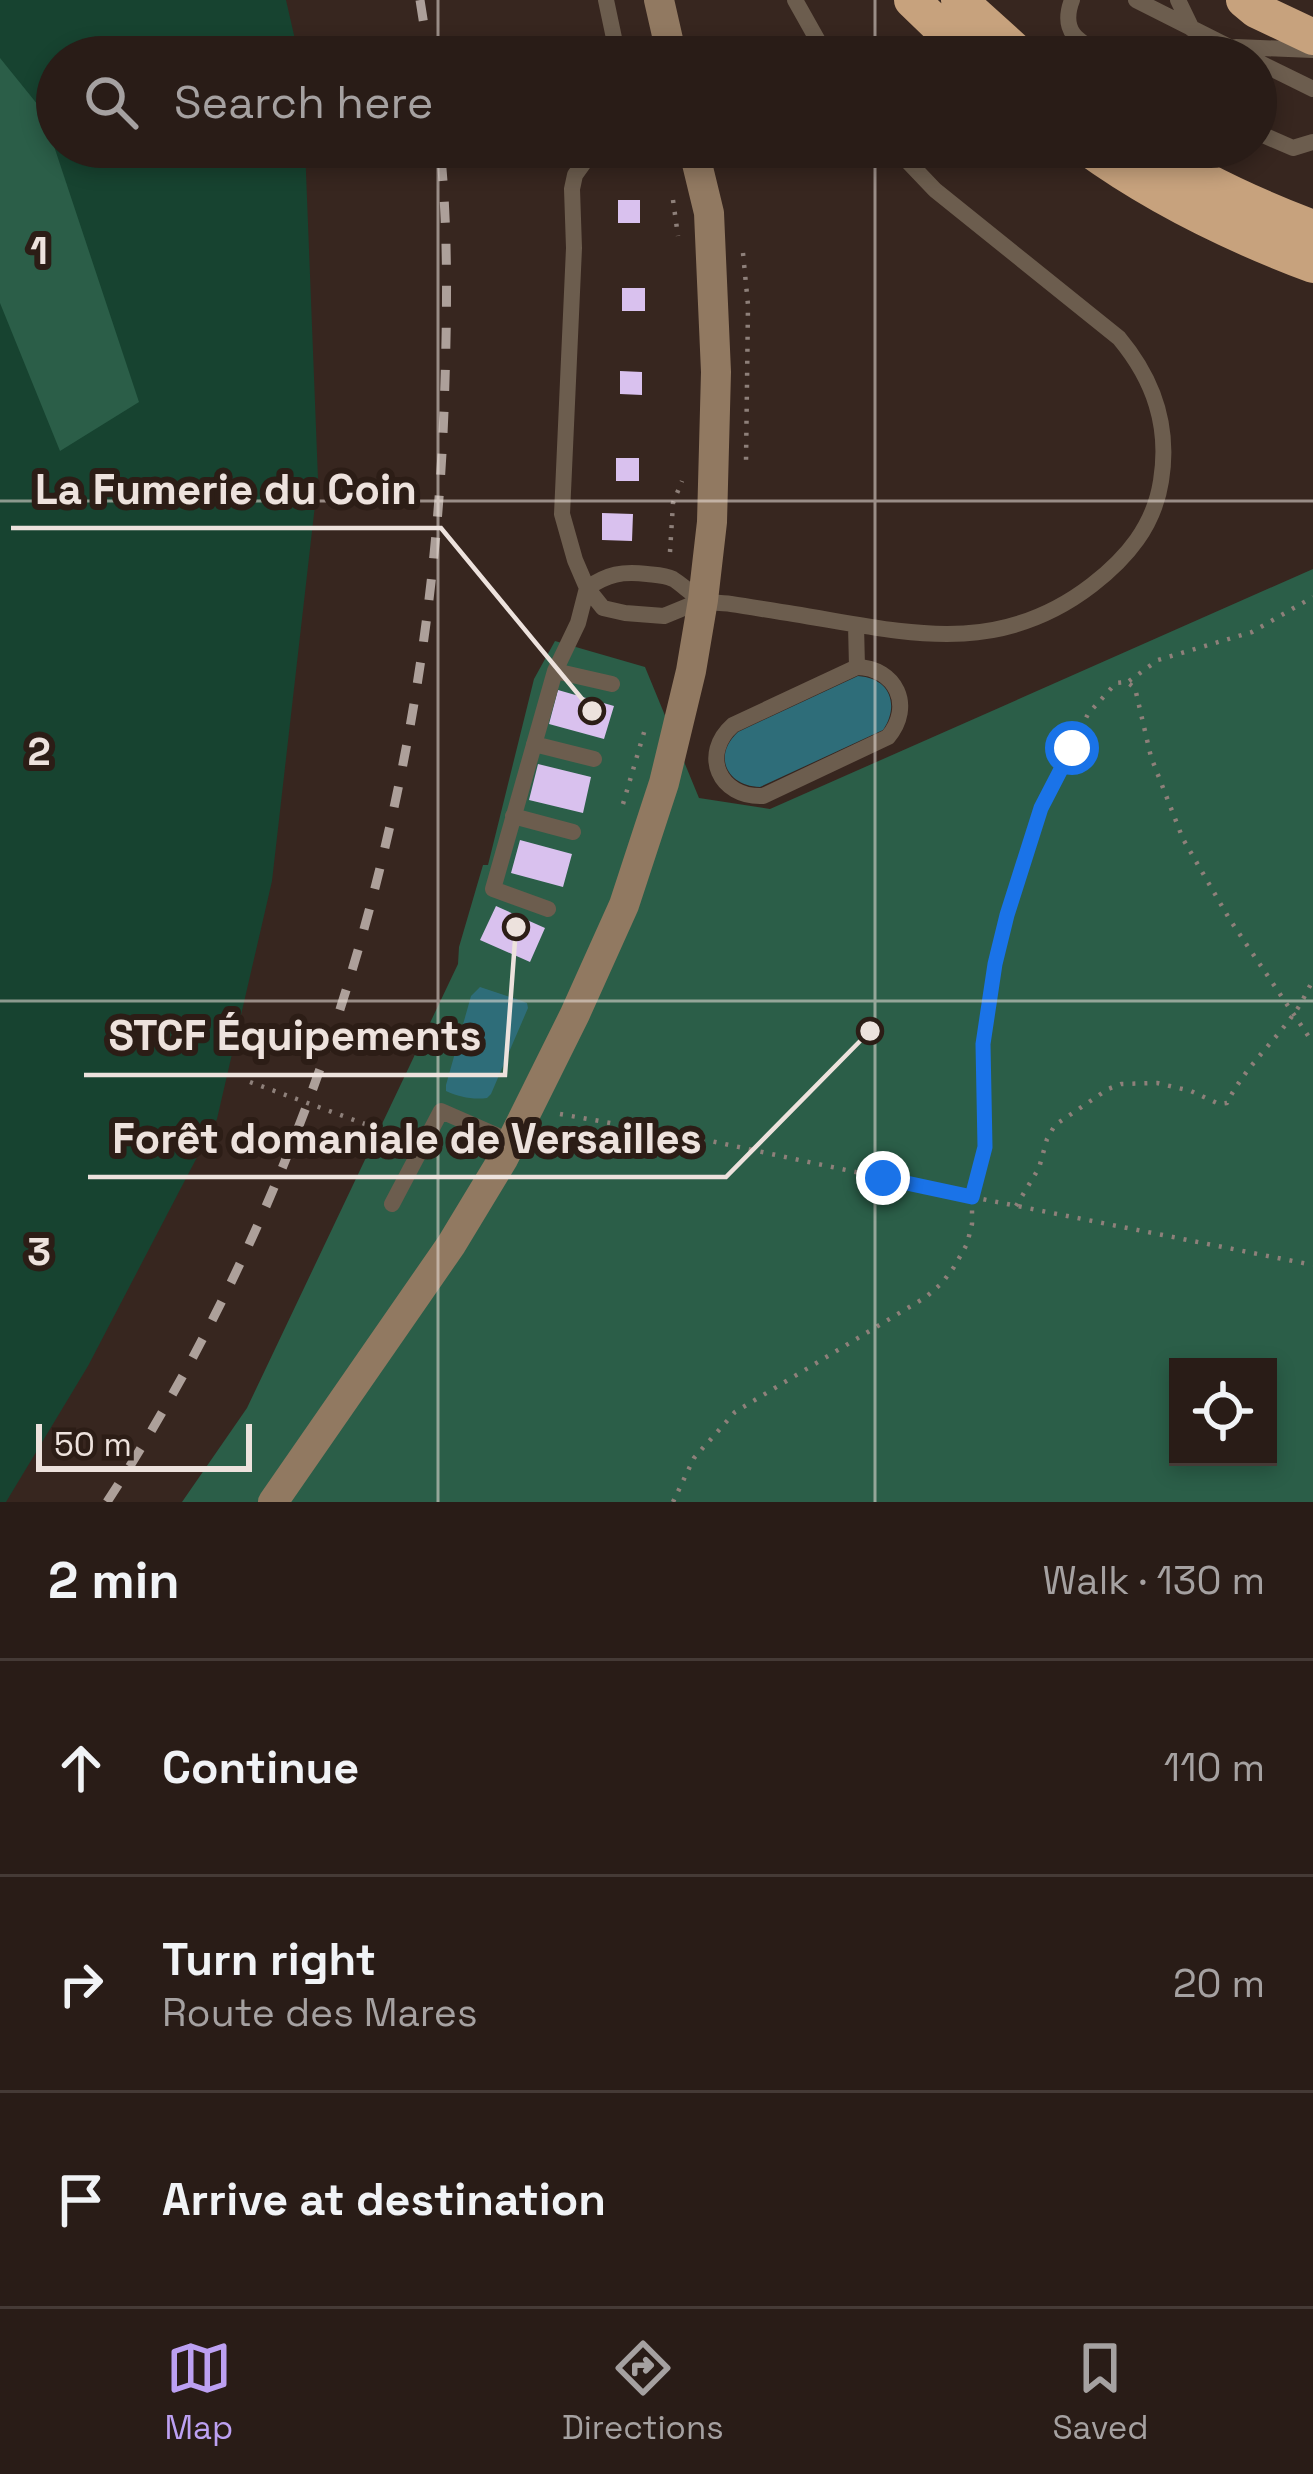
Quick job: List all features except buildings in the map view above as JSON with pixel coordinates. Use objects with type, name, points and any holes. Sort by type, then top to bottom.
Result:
[{"type":"highway","points":[[912,0],[948,36]]},
{"type":"highway","points":[[1250,3],[1313,37]]},
{"type":"highway","points":[[1119,168],[1214,223],[1313,265]]},
{"type":"highway","points":[[1180,168],[1313,228]]},
{"type":"main road","points":[[659,0],[667,36]]},
{"type":"main road","points":[[273,1502],[451,1245],[530,1109],[624,905],[664,783],[691,670],[712,522],[716,372],[709,213],[698,168]]},
{"type":"lane","points":[[606,0],[614,36]]},
{"type":"lane","points":[[795,0],[815,36]]},
{"type":"lane","points":[[1072,0],[1068,11],[1074,36]]},
{"type":"lane","points":[[1136,0],[1205,36]]},
{"type":"lane","points":[[1178,0],[1192,30]]},
{"type":"lane","points":[[1277,49],[1313,50]]},
{"type":"lane","points":[[1277,71],[1313,89]]},
{"type":"lane","points":[[1277,141],[1293,148],[1313,142]]},
{"type":"lane","points":[[580,168],[572,189],[574,248],[562,514],[575,560],[587,588],[604,608],[664,616],[703,600]]},
{"type":"lane","points":[[548,909],[493,890],[555,670],[578,623],[587,588],[605,576],[623,572],[668,576],[703,600],[856,625],[963,636],[1001,631],[1037,619],[1078,596],[1111,571],[1150,520],[1165,456],[1154,391],[1139,362],[1119,338],[934,190],[914,168]]},
{"type":"lane","points":[[856,625],[857,667]]},
{"type":"lane","points":[[857,667],[887,676],[899,695],[900,718],[888,737],[763,796],[745,795],[728,785],[716,765],[725,732],[857,667]]},
{"type":"lane","points":[[555,670],[612,685]]},
{"type":"lane","points":[[533,744],[594,759]]},
{"type":"lane","points":[[513,816],[573,832]]},
{"type":"lane","points":[[392,1204],[441,1111],[512,1142]]},
{"type":"path","points":[[671,187],[680,248]]},
{"type":"path","points":[[673,520],[684,477]]},
{"type":"path","points":[[673,1502],[694,1458],[734,1412],[926,1297],[942,1283],[967,1244],[972,1197],[985,1147],[987,1004],[1007,915],[1041,808],[1088,714],[1116,683],[1127,682],[1158,660],[1252,632],[1313,597]]},
{"type":"path","points":[[1127,682],[1138,695],[1151,757],[1183,839],[1220,904],[1313,1043]]},
{"type":"path","points":[[621,815],[647,724]]},
{"type":"path","points":[[1016,1206],[1030,1187],[1055,1125],[1108,1089],[1141,1082],[1191,1090],[1220,1105],[1227,1103],[1294,1014],[1313,980]]},
{"type":"path","points":[[250,1082],[406,1139]]},
{"type":"path","points":[[530,1109],[706,1140],[1313,1265]]},
{"type":"green space","points":[[0,0],[286,0],[294,36],[36,36],[36,168],[306,168],[318,479],[272,881],[217,1119],[88,1366],[6,1502],[0,1502]]},
{"type":"green space","points":[[0,58],[36,103],[36,168],[61,168],[139,402],[60,451],[0,303]]},
{"type":"green space","points":[[1313,569],[1313,1502],[182,1502],[247,1408],[458,964],[534,679],[555,641],[645,667],[699,798],[770,809]]},
{"type":"water","points":[[858,676],[878,682],[889,694],[891,711],[883,730],[760,787],[732,775],[726,751],[738,732]]},
{"type":"water","points":[[480,987],[527,1003],[528,1008],[491,1094],[477,1099],[446,1091],[446,1085],[471,996]]},
{"type":"railway","points":[[420,0],[426,36]]},
{"type":"railway","points":[[107,1502],[182,1378],[247,1249],[303,1116],[349,979],[387,840],[415,699],[434,555],[446,312],[442,168]]},
{"type":"place","name":"La Fumerie du Coin","points":[[592,711]]},
{"type":"place","name":"STCF Équipements","points":[[516,927]]},
{"type":"place","name":"Forêt domaniale de Versailles","points":[[870,1031]]},
{"type":"route","points":[[883,1178],[972,1197],[985,1147],[983,1044],[995,964],[1041,808],[1072,748]]}]
